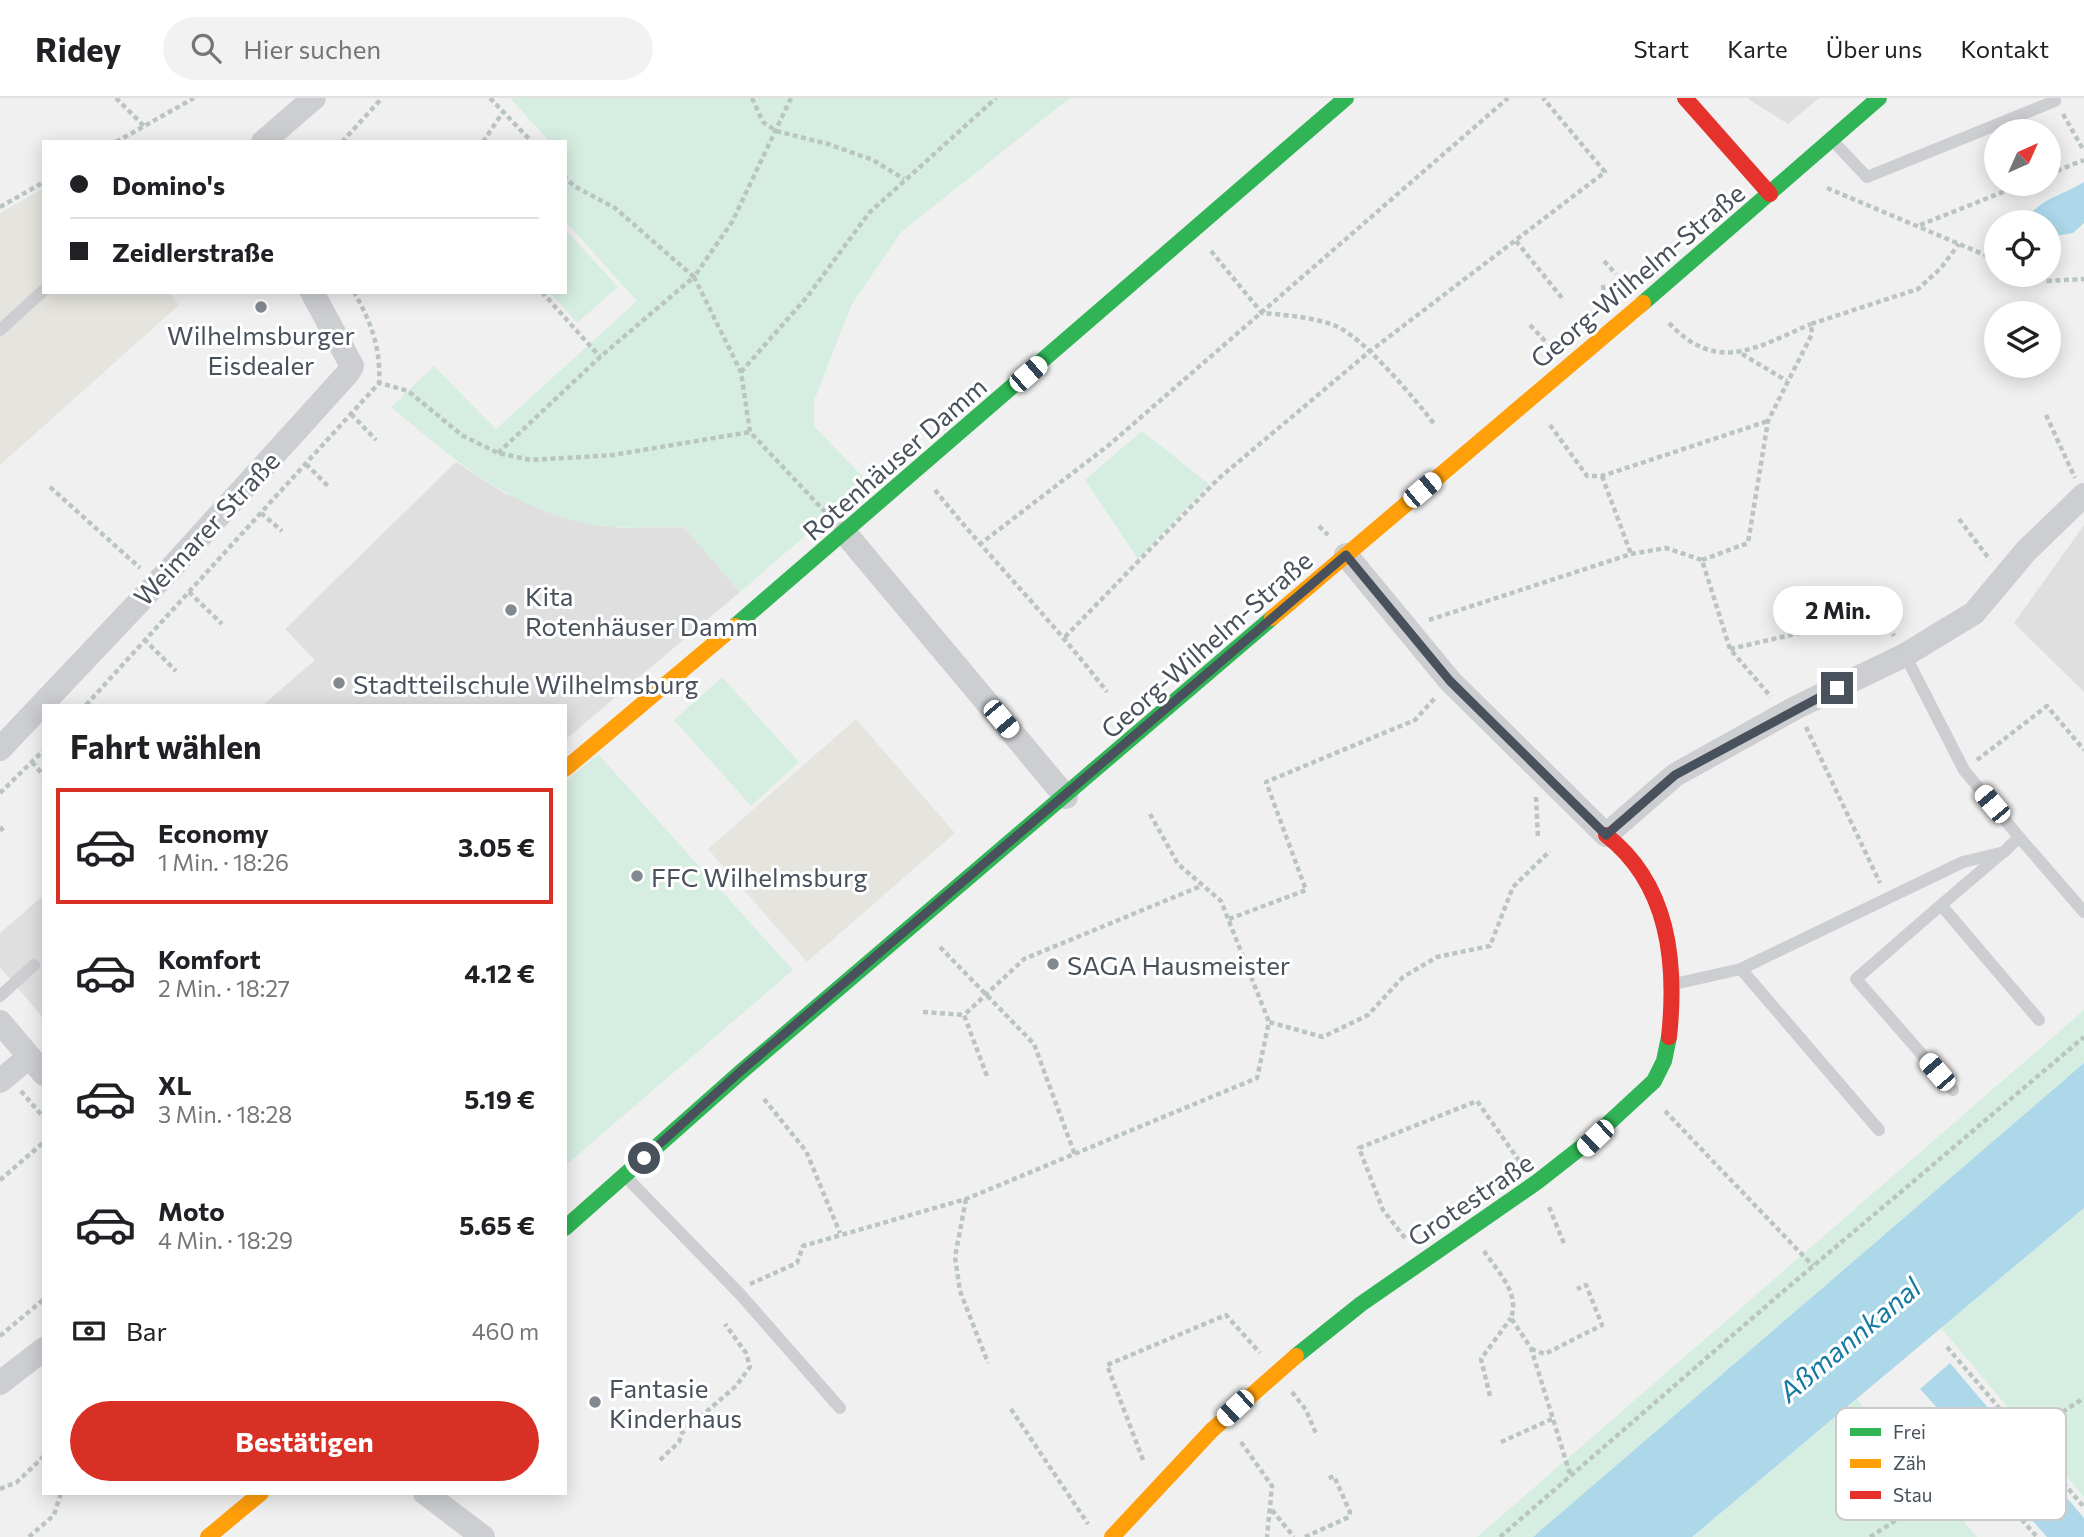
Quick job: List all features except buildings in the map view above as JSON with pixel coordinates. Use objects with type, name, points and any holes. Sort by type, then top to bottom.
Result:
[{"type":"street","points":[[265,140],[314,98]]},
{"type":"street","name":"Rotenhäuser Damm","points":[[567,767],[845,533],[1346,98]]},
{"type":"street","points":[[1685,98],[1770,194]]},
{"type":"street","name":"Georg-Wilhelm-Straße","points":[[567,1226],[742,1070],[1066,797],[1879,98]]},
{"type":"street","points":[[314,294],[352,366]]},
{"type":"street","name":"Weimarer Straße","points":[[43,704],[157,583],[352,366]]},
{"type":"street","points":[[1346,555],[1406,631],[1450,681],[1606,835],[1675,775],[1791,710],[1905,655],[1974,613],[2026,551],[2084,496]]},
{"type":"street","points":[[845,533],[1066,797]]},
{"type":"street","name":"Weimarer Straße","points":[[0,749],[42,705]]},
{"type":"street","name":"Grotestraße","points":[[1112,1537],[1154,1487],[1224,1419],[1325,1329],[1580,1152],[1645,1090],[1667,1056],[1674,984],[1660,909],[1641,869],[1618,842],[1606,835]]},
{"type":"street","points":[[0,1023],[37,1065],[0,1081]]},
{"type":"street","points":[[0,1383],[42,1351]]},
{"type":"street","points":[[208,1537],[259,1495]]},
{"type":"street","points":[[428,1495],[484,1537]]},
{"type":"lane","points":[[1832,140],[1867,177],[2055,101]]},
{"type":"lane","points":[[0,330],[42,292]]},
{"type":"lane","points":[[1905,655],[1964,770],[2084,912]]},
{"type":"lane","points":[[1953,1090],[1856,979],[2019,837]]},
{"type":"lane","points":[[1674,984],[1741,969],[1963,862],[2004,852]]},
{"type":"lane","points":[[1941,905],[2039,1020]]},
{"type":"lane","points":[[0,996],[34,965]]},
{"type":"lane","points":[[1741,969],[1879,1130]]},
{"type":"lane","points":[[625,1175],[739,1293],[840,1408]]},
{"type":"path","points":[[116,98],[144,126]]},
{"type":"path","points":[[120,140],[194,98]]},
{"type":"path","points":[[344,140],[382,98]]},
{"type":"path","points":[[489,98],[530,140]]},
{"type":"path","points":[[751,98],[763,122],[776,131],[828,144],[873,160],[904,179]]},
{"type":"path","points":[[498,453],[600,357],[694,277],[732,222],[791,98]]},
{"type":"path","points":[[741,372],[807,297],[869,213],[996,98]]},
{"type":"path","points":[[979,545],[1109,445],[1508,98]]},
{"type":"path","points":[[1065,637],[1218,479],[1369,352],[1605,172],[1543,98]]},
{"type":"path","points":[[2055,101],[2084,151]]},
{"type":"path","points":[[484,140],[503,112]]},
{"type":"path","points":[[2062,169],[2084,160]]},
{"type":"path","points":[[567,179],[574,186],[615,208],[694,277],[741,372],[750,432],[845,533]]},
{"type":"path","points":[[0,207],[42,183]]},
{"type":"path","points":[[1827,188],[1984,255]]},
{"type":"path","points":[[1919,226],[1993,196]]},
{"type":"path","points":[[1194,230],[1262,313],[1301,317],[1338,327],[1369,352],[1435,425]]},
{"type":"path","points":[[1516,241],[1562,298]]},
{"type":"path","points":[[1741,354],[1811,324],[1918,289],[1940,269],[1959,244]]},
{"type":"path","points":[[1604,261],[1615,274]]},
{"type":"path","points":[[2061,280],[2084,279]]},
{"type":"path","points":[[1602,285],[1604,293]]},
{"type":"path","points":[[87,704],[379,383],[380,358],[376,341],[355,294]]},
{"type":"path","points":[[544,294],[600,357]]},
{"type":"path","points":[[1669,323],[1681,336],[1706,350],[1741,354],[1787,381]]},
{"type":"path","points":[[1406,631],[1434,617],[1631,554],[1666,548],[1702,560],[1748,543],[1768,421],[1812,334],[1811,324]]},
{"type":"path","points":[[1530,325],[1548,343]]},
{"type":"path","points":[[352,366],[379,383],[408,391],[463,436],[498,453],[531,460],[613,455],[750,432]]},
{"type":"path","points":[[351,414],[376,440]]},
{"type":"path","points":[[2046,415],[2084,496]]},
{"type":"path","points":[[1550,425],[1587,476],[1602,476],[1768,421]]},
{"type":"path","points":[[306,464],[328,486]]},
{"type":"path","points":[[1602,476],[1631,554]]},
{"type":"path","points":[[50,487],[157,583]]},
{"type":"path","points":[[940,496],[979,545],[1065,637],[1107,692]]},
{"type":"path","points":[[261,513],[282,531]]},
{"type":"path","points":[[1959,519],[2003,577]]},
{"type":"path","points":[[1702,560],[1730,649],[1791,710],[1887,898]]},
{"type":"path","points":[[189,592],[222,624]]},
{"type":"path","points":[[1730,649],[1882,614],[1905,655]]},
{"type":"path","points":[[144,639],[176,671]]},
{"type":"path","points":[[1229,919],[1306,890],[1266,782],[1415,720],[1450,681]]},
{"type":"path","points":[[1964,770],[2047,706],[2084,750]]},
{"type":"path","points":[[0,793],[42,752]]},
{"type":"path","points":[[32,762],[42,774]]},
{"type":"path","points":[[739,1293],[753,1282],[797,1263],[803,1246],[840,1233],[966,1199],[1257,1078],[1269,1022],[1229,919],[1221,901],[1178,864],[1150,814]]},
{"type":"path","points":[[1269,1022],[1323,1037],[1368,1015],[1403,976],[1437,957],[1490,946],[1513,887],[1550,851]]},
{"type":"path","points":[[964,1015],[1024,959],[1201,886]]},
{"type":"path","points":[[940,947],[1034,1044],[1075,1155]]},
{"type":"path","points":[[923,1012],[964,1015]]},
{"type":"path","points":[[964,1015],[987,1076]]},
{"type":"path","points":[[1500,1537],[1570,1474],[2084,1037]]},
{"type":"path","points":[[1645,1090],[1813,1266]]},
{"type":"path","points":[[764,1099],[806,1151],[840,1233]]},
{"type":"path","points":[[1423,1261],[1383,1210],[1359,1148],[1478,1101],[1536,1184],[1565,1246]]},
{"type":"path","points":[[0,1180],[42,1144]]},
{"type":"path","points":[[966,1199],[955,1256],[961,1291],[988,1363]]},
{"type":"path","points":[[1470,1230],[1513,1294],[1515,1305],[1511,1318],[1481,1359],[1490,1396]]},
{"type":"path","points":[[1531,1348],[1545,1354],[1602,1325],[1586,1285],[1577,1289]]},
{"type":"path","points":[[0,1336],[42,1301]]},
{"type":"path","points":[[1154,1487],[1107,1365],[1226,1315],[1276,1371],[1306,1410],[1317,1436]]},
{"type":"path","points":[[1511,1318],[1531,1348],[1570,1474]]},
{"type":"path","points":[[660,1460],[679,1442],[682,1433],[736,1386],[750,1367],[746,1353],[725,1324]]},
{"type":"path","points":[[1947,1347],[1999,1408]]},
{"type":"path","points":[[2066,1410],[2084,1398]]},
{"type":"path","points":[[1011,1409],[1089,1526]]},
{"type":"path","points":[[1224,1419],[1272,1486],[1267,1537]]},
{"type":"path","points":[[1501,1442],[1552,1419]]},
{"type":"path","points":[[0,1489],[17,1482],[42,1458]]},
{"type":"path","points":[[1305,1537],[1349,1517],[1350,1512],[1334,1476],[1327,1479]]},
{"type":"path","points":[[2066,1486],[2084,1507]]},
{"type":"path","points":[[30,1537],[54,1515],[60,1495]]},
{"type":"path","points":[[1271,1509],[1294,1537]]},
{"type":"path","points":[[1870,1537],[1896,1520]]},
{"type":"path","points":[[2022,1520],[2037,1537]]},
{"type":"shaded area","points":[[1747,98],[1819,98],[1788,124]]},
{"type":"shaded area","points":[[42,189],[42,294],[170,294],[179,305],[0,465],[0,213]]},
{"type":"shaded area","name":"Kita Rotenhäuser Damm","points":[[456,462],[504,493],[573,520],[620,528],[684,527],[740,592],[567,738],[567,704],[264,704],[315,660],[285,629]]},
{"type":"shaded area","points":[[2084,525],[2084,692],[2014,623]]},
{"type":"shaded area","points":[[856,719],[955,833],[807,962],[708,849]]},
{"type":"shaded area","points":[[42,897],[42,1017],[0,967],[0,933]]},
{"type":"green space","points":[[510,98],[1070,98],[901,232],[851,306],[814,401],[814,426],[868,482],[740,592],[684,527],[628,528],[593,525],[536,508],[484,480],[391,407],[434,366],[496,429],[637,301],[567,223],[567,140],[548,140]]},
{"type":"green space","points":[[567,231],[618,287],[577,323],[552,294],[567,294]]},
{"type":"green space","points":[[1142,431],[1209,484],[1138,559],[1085,480]]},
{"type":"green space","points":[[722,677],[799,762],[751,806],[674,720]]},
{"type":"green space","name":"FFC Wilhelmsburg","points":[[598,754],[793,970],[567,1164],[567,780]]},
{"type":"green space","points":[[2084,1010],[2084,1063],[1533,1537],[1477,1537]]},
{"type":"green space","points":[[2084,1208],[2084,1497],[2066,1476],[2066,1408],[2009,1408],[1941,1328]]},
{"type":"green space","points":[[1857,1399],[1865,1408],[1846,1408]]},
{"type":"green space","points":[[1836,1417],[1836,1520],[1962,1520],[1977,1537],[1692,1537]]},
{"type":"water","points":[[2084,182],[2084,223],[2073,233],[2061,235],[2061,210],[2034,210],[2044,202],[2062,196],[2062,193]]},
{"type":"water","name":"Aßmannkanal","points":[[2084,1063],[2084,1208],[1846,1408],[1836,1408],[1836,1416],[1692,1537],[1533,1537]]},
{"type":"water","points":[[1950,1363],[1988,1408],[1937,1408],[1920,1389]]},
{"type":"water","points":[[2066,1497],[2084,1518],[2084,1537],[2047,1537],[2032,1520],[2066,1520]]},
{"type":"traffic: fast","points":[[735,626],[1346,98]]},
{"type":"traffic: fast","points":[[1643,303],[1879,98]]},
{"type":"traffic: fast","points":[[567,1226],[742,1071],[1272,618]]},
{"type":"traffic: fast","points":[[1296,1356],[1361,1304],[1537,1182],[1588,1142],[1654,1081],[1664,1061],[1669,1037]]},
{"type":"traffic: slow","points":[[1272,618],[1643,303]]},
{"type":"traffic: slow","points":[[567,767],[735,626]]},
{"type":"traffic: slow","points":[[1112,1537],[1212,1430],[1296,1356]]},
{"type":"traffic: slow","points":[[208,1537],[259,1495]]},
{"type":"traffic: jam","points":[[1685,98],[1770,194]]},
{"type":"traffic: jam","points":[[1606,835],[1627,855],[1644,877],[1664,926],[1671,981],[1669,1037]]},
{"type":"place","name":"Wilhelmsburger Eisdealer","points":[[261,307]]},
{"type":"place","name":"Kita Rotenhäuser Damm","points":[[511,610]]},
{"type":"place","name":"Stadtteilschule Wilhelmsburg","points":[[339,683]]},
{"type":"place","name":"FFC Wilhelmsburg","points":[[637,876]]},
{"type":"place","name":"SAGA Hausmeister","points":[[1053,964]]},
{"type":"place","name":"Fantasie Kinderhaus","points":[[595,1402]]},
{"type":"route","points":[[644,1158],[742,1070],[1066,797],[1346,555],[1406,631],[1450,681],[1606,835],[1675,775],[1744,735],[1837,688]]}]
